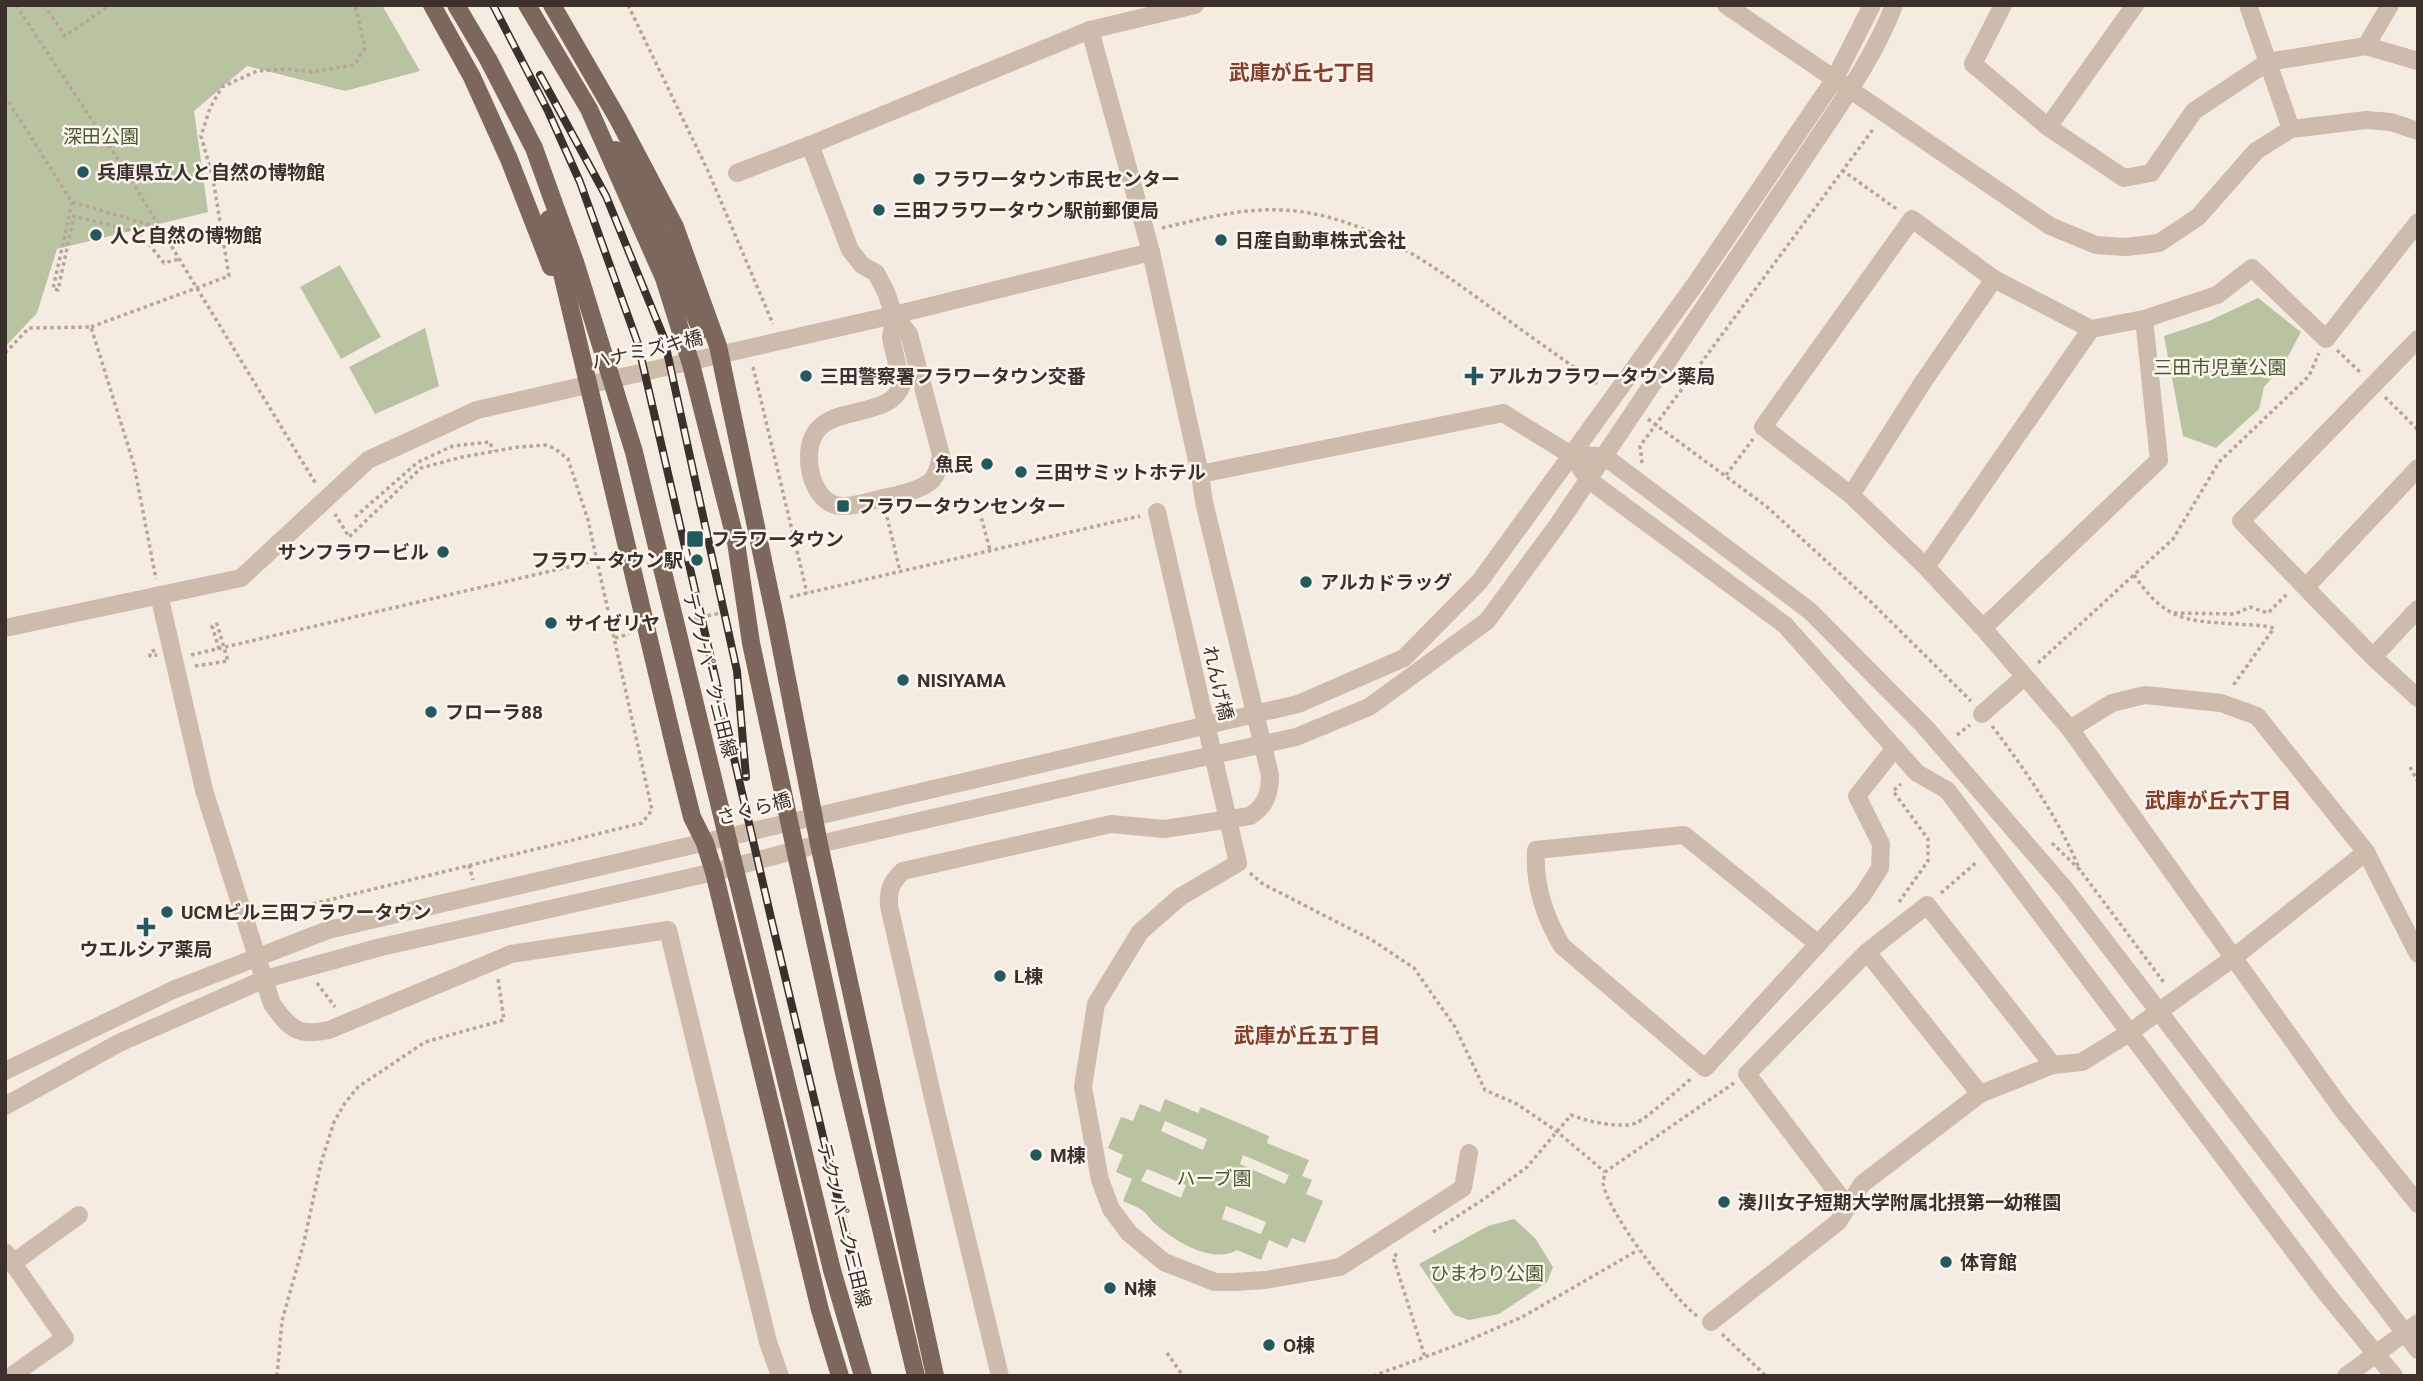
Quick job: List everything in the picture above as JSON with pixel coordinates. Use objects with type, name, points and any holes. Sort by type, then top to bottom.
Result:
[{"type":"main road","points":[[432,5],[472,78],[509,159],[578,335]]},
{"type":"main road","name":"テクノパーク三田線","points":[[456,5],[534,148],[575,262],[634,452],[832,1270],[863,1376]]},
{"type":"main road","name":"テクノパーク三田線","points":[[527,5],[589,109],[664,278],[691,364],[736,542],[751,643],[800,872],[845,1077],[916,1376]]},
{"type":"main road","points":[[552,5],[618,118],[675,227],[718,346],[819,844],[936,1376]]},
{"type":"main road","points":[[589,109],[632,173],[677,278],[725,379]]},
{"type":"main road","points":[[534,148],[679,766],[692,817],[705,843],[714,872],[820,1310],[840,1376]]},
{"type":"street","points":[[737,173],[1090,30],[1195,5]]},
{"type":"street","points":[[1726,5],[2050,226],[2096,245],[2126,247],[2160,243],[2178,233],[2198,217],[2256,151],[2291,129],[2366,120],[2391,122],[2418,131]]},
{"type":"street","name":"さくら橋","points":[[5,1071],[173,990],[328,930],[1298,704],[1404,658],[1480,581],[1696,283],[1833,80],[1872,5]]},
{"type":"street","points":[[5,1105],[119,1043],[265,979],[381,947],[714,872],[819,844],[1296,737],[1369,707],[1487,621],[1589,480],[1850,89],[1887,25],[1894,5]]},
{"type":"street","points":[[2003,5],[1973,64],[2048,127],[2123,178],[2151,173],[2194,111],[2268,62],[2366,46],[2418,61]]},
{"type":"street","points":[[2048,127],[2135,5]]},
{"type":"street","points":[[2248,5],[2291,129]]},
{"type":"street","points":[[2366,46],[2390,5]]},
{"type":"street","points":[[1000,1376],[889,906],[888,892],[894,879],[902,871],[1111,824],[1164,829],[1250,816],[1258,811],[1270,791],[1270,775],[1204,502],[1152,252],[1090,30]]},
{"type":"street","points":[[810,145],[850,250],[862,265],[876,273],[894,315],[909,334],[941,455],[938,471],[931,482],[901,495],[838,506],[818,492],[811,475],[810,446],[815,433],[824,422],[879,406],[899,392],[902,385],[891,338],[894,315]]},
{"type":"street","points":[[2418,222],[2326,338],[2252,268],[2217,295],[2144,318],[2091,329],[1994,279],[1912,219],[1763,427],[1851,495],[1926,566],[2070,729],[2341,1108],[2418,1204]]},
{"type":"street","name":"ハナミズキ橋","points":[[5,628],[241,578],[368,460],[477,410],[781,342],[1152,252]]},
{"type":"street","points":[[1851,495],[1923,382],[1994,279]]},
{"type":"street","points":[[1983,628],[2160,460],[2144,318]]},
{"type":"street","points":[[1926,566],[2091,329]]},
{"type":"street","points":[[2418,339],[2241,520],[2373,657],[2418,698]]},
{"type":"street","points":[[1200,474],[1503,413],[1571,455],[1589,480],[1786,625],[1917,773],[1947,790],[2325,1292],[2394,1376]]},
{"type":"street","points":[[1571,455],[1604,456],[1810,611],[1925,727],[2057,879],[2411,1328],[2418,1350]]},
{"type":"street","points":[[2302,584],[2418,468]]},
{"type":"street","name":"れんげ橋","points":[[1157,512],[1238,863]]},
{"type":"street","points":[[159,595],[204,790],[272,1004],[296,1031],[310,1034],[329,1030],[511,954],[668,930],[768,1342],[780,1376]]},
{"type":"street","points":[[2373,657],[2418,609]]},
{"type":"street","points":[[1982,714],[2024,677]]},
{"type":"street","points":[[2070,729],[2112,703],[2145,695],[2221,703],[2257,716],[2366,852],[2413,931],[2418,954]]},
{"type":"street","points":[[1817,943],[1684,835],[1536,850],[1540,896],[1549,924],[1562,946],[1705,1068],[1862,896],[1880,868],[1881,844],[1857,796],[1895,748]]},
{"type":"street","points":[[1711,1322],[1838,1222],[1862,1184],[1980,1094],[2053,1065],[2082,1062],[2129,1033],[2233,958],[2366,852]]},
{"type":"street","points":[[1238,863],[1180,897],[1140,932],[1096,1004],[1083,1087],[1100,1180],[1111,1209],[1129,1233],[1164,1262],[1215,1282],[1265,1280],[1340,1267],[1463,1188],[1469,1153]]},
{"type":"street","points":[[1848,1207],[1747,1074],[1867,952],[1927,905],[2053,1065]]},
{"type":"street","points":[[1867,952],[1980,1094]]},
{"type":"street","points":[[11,1376],[65,1338],[9,1258],[79,1215]]},
{"type":"street","points":[[2346,1376],[2411,1328]]},
{"type":"path","points":[[16,5],[161,228],[320,491]]},
{"type":"path","points":[[44,5],[65,37],[110,5]]},
{"type":"path","points":[[5,353],[29,328],[91,327],[229,276],[213,179],[201,136],[210,108],[222,87],[257,71],[287,69],[312,72],[354,65],[365,48],[355,5]]},
{"type":"path","points":[[628,5],[708,171],[781,342]]},
{"type":"path","points":[[5,96],[72,202],[161,228]]},
{"type":"path","points":[[1642,465],[1640,446],[1885,113]]},
{"type":"path","points":[[1842,170],[1912,219]]},
{"type":"path","points":[[72,202],[53,289],[58,290],[74,216],[140,233],[164,263],[179,259]]},
{"type":"path","points":[[1146,231],[1234,212],[1282,210],[1332,217],[1384,237],[1437,269],[1518,328]]},
{"type":"path","points":[[91,327],[134,465],[159,595]]},
{"type":"path","points":[[2024,677],[2173,540],[2220,462],[2309,376],[2326,338],[2418,430]]},
{"type":"path","points":[[749,348],[807,593]]},
{"type":"path","points":[[1726,476],[1763,427]]},
{"type":"path","points":[[355,517],[418,462],[453,446],[489,442],[493,452]]},
{"type":"path","points":[[272,914],[642,823],[652,810],[588,520],[568,459],[554,448],[545,445],[518,447],[421,468],[349,537],[335,514]]},
{"type":"path","points":[[1685,445],[1766,506],[1871,601],[1982,714],[2025,770],[2064,832],[2080,870]]},
{"type":"path","points":[[976,498],[990,551]]},
{"type":"path","points":[[781,599],[1157,512]]},
{"type":"path","points":[[887,517],[900,571]]},
{"type":"path","points":[[239,645],[597,560]]},
{"type":"path","points":[[2134,575],[2150,598],[2192,621],[2273,628],[2221,703]]},
{"type":"path","points":[[2172,612],[2235,614],[2250,607],[2268,612],[2302,584]]},
{"type":"path","points":[[691,620],[730,611]]},
{"type":"path","points":[[176,670],[228,661],[217,624],[212,626],[219,649]]},
{"type":"path","points":[[615,638],[640,632]]},
{"type":"path","points":[[1952,734],[1961,743]]},
{"type":"path","points":[[2410,767],[2418,782]]},
{"type":"path","points":[[1892,911],[1928,861],[1928,839],[1893,790]]},
{"type":"path","points":[[2044,834],[2080,870],[2177,1000]]},
{"type":"path","points":[[1927,905],[1993,849]]},
{"type":"path","points":[[1238,863],[1263,884],[1373,940],[1414,968],[1455,1027],[1485,1090],[1517,1104],[1555,1130],[1605,1172]]},
{"type":"path","points":[[306,968],[347,1023]]},
{"type":"path","points":[[277,1376],[282,1321],[304,1242],[321,1163],[334,1122],[358,1087],[425,1042],[504,1020],[498,980]]},
{"type":"path","points":[[1427,1235],[1484,1199],[1527,1167],[1555,1130],[1571,1115],[1585,1121],[1609,1125],[1636,1123],[1705,1068]]},
{"type":"path","points":[[1747,1074],[1605,1172],[1603,1182],[1609,1200],[1638,1250],[1694,1314],[1711,1322],[1766,1376]]},
{"type":"path","points":[[1405,1250],[1393,1257],[1425,1357]]},
{"type":"path","points":[[1373,1376],[1522,1317],[1638,1250]]},
{"type":"path","points":[[1167,1353],[1183,1376]]},
{"type":"green space","name":"深田公園","points":[[5,5],[382,5],[420,71],[345,91],[247,66],[194,111],[208,212],[57,249],[37,313],[5,347]]},
{"type":"green space","points":[[340,265],[381,337],[341,359],[300,287]]},
{"type":"green space","name":"三田市児童公園","points":[[2258,298],[2301,332],[2283,366],[2264,387],[2259,409],[2216,448],[2183,436],[2164,336],[2209,321]]},
{"type":"green space","points":[[425,328],[439,386],[375,414],[349,367]]},
{"type":"green space","name":"ハーブ園","points":[[1165,1099],[1198,1113],[1201,1107],[1269,1136],[1267,1143],[1309,1160],[1302,1176],[1312,1180],[1306,1194],[1323,1201],[1305,1243],[1292,1238],[1287,1248],[1269,1240],[1261,1260],[1237,1250],[1227,1254],[1205,1253],[1171,1237],[1141,1209],[1123,1201],[1132,1179],[1116,1172],[1123,1155],[1108,1148],[1121,1117],[1133,1121],[1140,1104],[1160,1112]],"holes":[[[1165,1121],[1207,1139],[1203,1150],[1161,1131]],[[1243,1155],[1289,1175],[1285,1184],[1240,1164]],[[1147,1169],[1186,1185],[1181,1198],[1141,1181]],[[1226,1206],[1266,1222],[1261,1234],[1222,1219]]]},
{"type":"green space","name":"ひまわり公園","points":[[1514,1219],[1535,1238],[1553,1267],[1547,1282],[1499,1314],[1469,1320],[1454,1315],[1419,1264],[1488,1226]]},
{"type":"railway","points":[[493,5],[548,111],[580,182],[638,344],[856,1275]]},
{"type":"railway","points":[[540,75],[606,196],[664,338],[737,671],[746,777]]},
{"type":"place","name":"兵庫県立人と自然の博物館","points":[[83,172]]},
{"type":"place","name":"フラワータウン市民センター","points":[[919,179]]},
{"type":"place","name":"三田フラワータウン駅前郵便局","points":[[879,210]]},
{"type":"place","name":"人と自然の博物館","points":[[96,235]]},
{"type":"place","name":"日産自動車株式会社","points":[[1221,240]]},
{"type":"place","name":"三田警察署フラワータウン交番","points":[[806,376]]},
{"type":"place","name":"アルカフラワータウン薬局","points":[[1474,376]]},
{"type":"place","name":"魚民","points":[[987,464]]},
{"type":"place","name":"三田サミットホテル","points":[[1021,472]]},
{"type":"place","name":"フラワータウンセンター","points":[[843,506]]},
{"type":"place","name":"フラワータウン","points":[[695,539]]},
{"type":"place","name":"サンフラワービル","points":[[443,552]]},
{"type":"place","name":"フラワータウン駅","points":[[697,560]]},
{"type":"place","name":"アルカドラッグ","points":[[1306,582]]},
{"type":"place","name":"サイゼリヤ","points":[[551,623]]},
{"type":"place","name":"NISIYAMA","points":[[903,680]]},
{"type":"place","name":"フローラ88","points":[[431,712]]},
{"type":"place","name":"UCMビル三田フラワータウン","points":[[167,912]]},
{"type":"place","name":"ウエルシア薬局","points":[[146,927]]},
{"type":"place","name":"L棟","points":[[1000,976]]},
{"type":"place","name":"M棟","points":[[1036,1155]]},
{"type":"place","name":"湊川女子短期大学附属北摂第一幼稚園","points":[[1724,1202]]},
{"type":"place","name":"体育館","points":[[1946,1262]]},
{"type":"place","name":"N棟","points":[[1110,1288]]},
{"type":"place","name":"O棟","points":[[1269,1345]]},
{"type":"district","name":"武庫が丘七丁目","points":[[1302,73]]},
{"type":"district","name":"武庫が丘六丁目","points":[[2218,801]]},
{"type":"district","name":"武庫が丘五丁目","points":[[1307,1036]]}]
